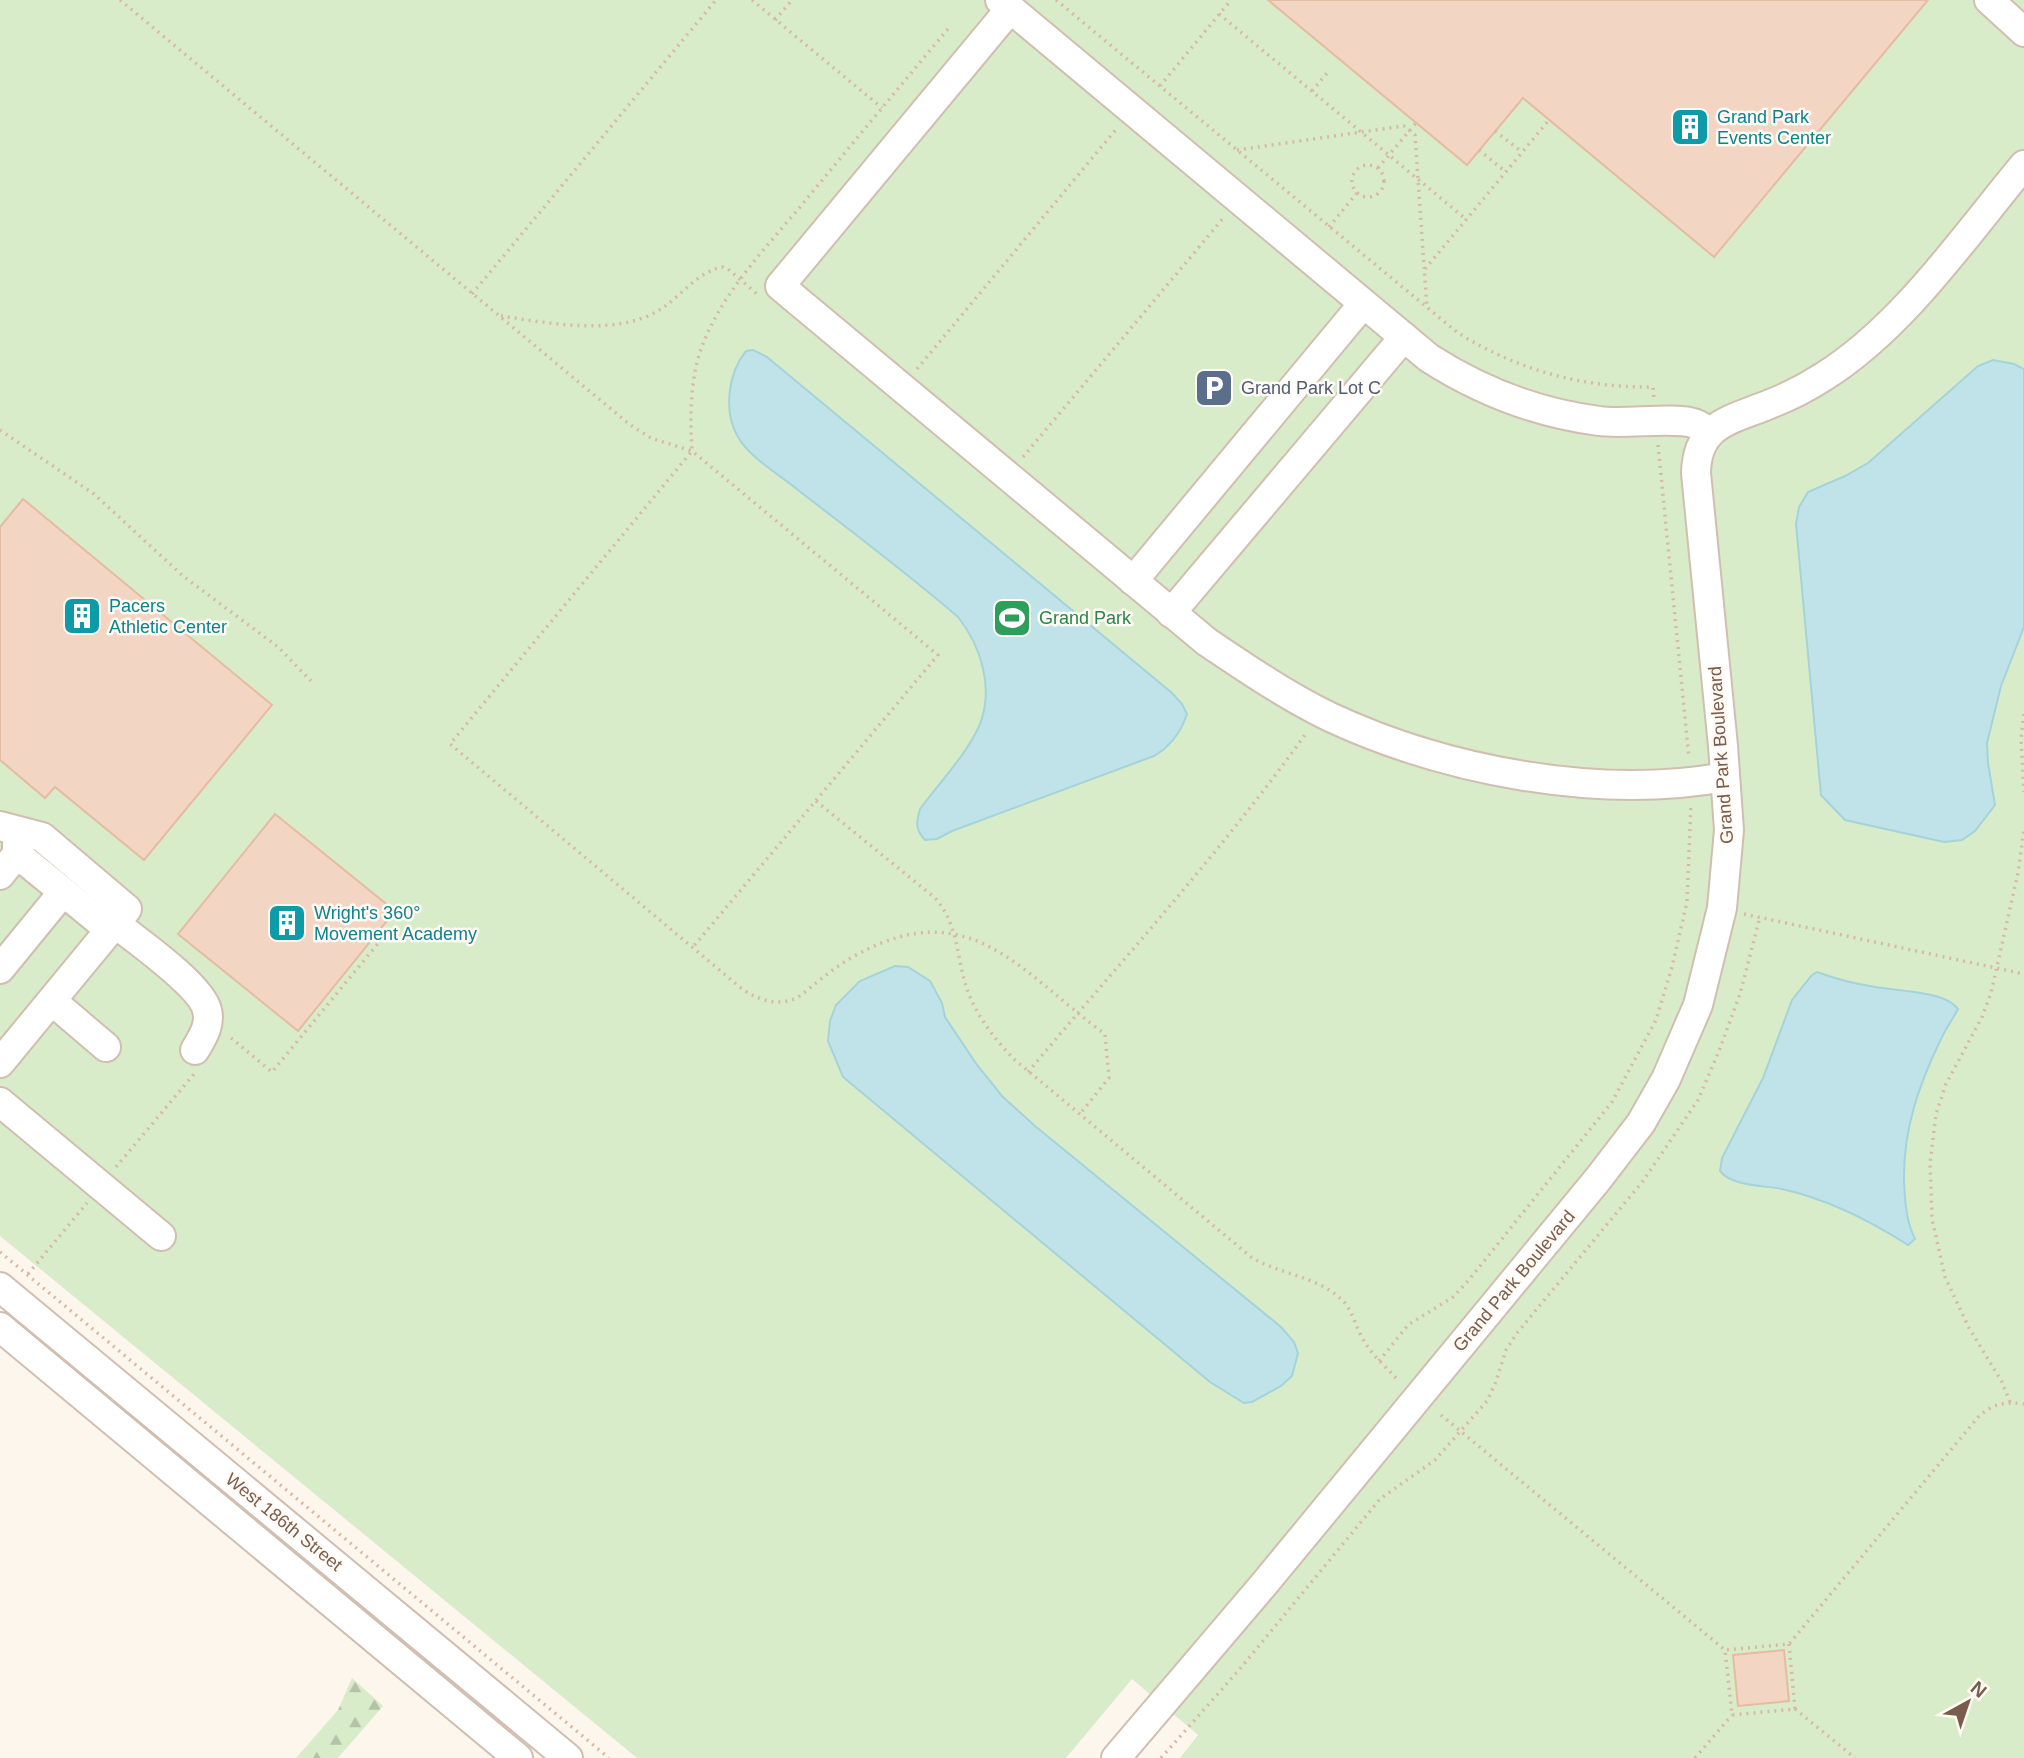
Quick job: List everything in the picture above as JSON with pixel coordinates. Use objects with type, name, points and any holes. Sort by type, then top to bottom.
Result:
[{"type":"street","points":[[1989,0],[2024,32]]},
{"type":"street","points":[[1726,777],[1691,783],[1625,784],[1490,769],[1409,747],[1329,716],[1284,692],[1216,648],[1171,613],[780,286],[1005,5],[1429,358],[1461,378],[1509,401],[1602,422],[1691,423],[1710,433],[1729,419],[1769,405],[1820,379],[1870,344],[1911,301],[2024,165]]},
{"type":"street","points":[[1133,581],[1363,304]]},
{"type":"street","points":[[1171,613],[1404,337]]},
{"type":"street","name":"Grand Park Boulevard","points":[[1116,1758],[1598,1179],[1656,1099],[1698,1005],[1722,908],[1729,830],[1696,473],[1696,458],[1700,446],[1710,433]]},
{"type":"street","points":[[8,847],[42,837],[118,921],[193,987],[207,1009],[208,1027],[196,1060]]},
{"type":"street","points":[[8,847],[63,892],[118,921]]},
{"type":"street","points":[[0,969],[63,892]]},
{"type":"street","points":[[0,1063],[118,921]]},
{"type":"street","points":[[52,1001],[106,1046]]},
{"type":"street","points":[[0,1102],[161,1236]]},
{"type":"street","name":"West 186th Street","points":[[0,1287],[568,1758]]},
{"type":"street","name":"West 186th Street","points":[[0,1327],[518,1758]]},
{"type":"path","points":[[120,0],[629,425],[651,438],[692,451],[938,655],[693,947]]},
{"type":"path","points":[[472,294],[716,0]]},
{"type":"path","points":[[752,0],[882,108]]},
{"type":"path","points":[[775,20],[792,0]]},
{"type":"path","points":[[901,388],[1132,111],[1231,0]]},
{"type":"path","points":[[1219,14],[1466,220]]},
{"type":"path","points":[[948,29],[751,266],[713,323],[695,372],[690,426],[692,451],[450,744],[742,989],[764,1000],[777,1003],[797,998],[834,968],[876,945],[926,932],[971,937],[1000,951],[1105,1034],[1109,1078],[1079,1115]]},
{"type":"path","points":[[1311,91],[1328,72]]},
{"type":"path","points":[[1424,270],[1549,120]]},
{"type":"path","points":[[1378,168],[1416,123]]},
{"type":"path","points":[[1237,150],[1404,125],[1410,130],[1415,135],[1427,309]]},
{"type":"path","points":[[1495,131],[1522,152]]},
{"type":"path","points":[[1479,150],[1506,172]]},
{"type":"path","points":[[1364,165],[1378,168],[1384,177],[1380,191],[1369,197],[1357,193],[1351,182],[1354,172],[1364,165]]},
{"type":"path","points":[[1329,227],[1357,193]]},
{"type":"path","points":[[1007,476],[1238,200]]},
{"type":"path","points":[[0,430],[94,494],[183,576],[278,647],[311,681]]},
{"type":"path","points":[[2024,714],[2021,738],[2024,792]]},
{"type":"path","points":[[1028,1072],[1284,765],[1311,727]]},
{"type":"path","points":[[816,801],[935,898],[946,910],[955,935],[967,988],[978,1012],[1003,1048],[1079,1115],[1251,1257],[1271,1268],[1322,1286],[1338,1296],[1349,1308],[1365,1343],[1396,1378]]},
{"type":"path","points":[[2010,1402],[2002,1382],[1965,1319],[1945,1277],[1936,1241],[1929,1179],[1934,1129],[1942,1095],[1982,1017],[2023,848],[2024,829]]},
{"type":"path","points":[[1379,1361],[1408,1325],[1445,1303],[1462,1288],[1612,1102],[1656,1020],[1687,902],[2024,974]]},
{"type":"path","points":[[1161,1758],[1239,1670],[1380,1499],[1435,1460],[1487,1401],[1506,1350],[1517,1333],[1643,1181],[1698,1100],[1720,1051],[1740,994],[1759,918]]},
{"type":"path","points":[[231,1038],[272,1072],[385,935]]},
{"type":"path","points":[[28,1275],[196,1060]]},
{"type":"path","points":[[0,1252],[609,1758]]},
{"type":"path","points":[[1795,1709],[1789,1644],[1973,1422],[1992,1406],[2010,1402],[2024,1404]]},
{"type":"path","points":[[1441,1415],[1725,1650],[1732,1715]]},
{"type":"path","points":[[1725,1650],[1789,1644]]},
{"type":"path","points":[[1695,1758],[1732,1715],[1795,1709],[1855,1758]]},
{"type":"green space","name":"Grand Park","points":[[0,0],[2024,0],[2024,1758],[1180,1758],[1198,1735],[1132,1679],[1066,1758],[637,1758],[0,1236]]},
{"type":"green space","points":[[352,1678],[383,1706],[338,1758],[296,1758],[338,1710]]},
{"type":"water","points":[[753,350],[767,357],[1172,693],[1187,714],[1182,727],[1170,743],[1154,756],[952,831],[937,839],[925,840],[917,826],[920,809],[953,768],[980,724],[986,696],[979,654],[958,617],[765,465],[743,444],[730,416],[730,393],[740,360],[746,351]]},
{"type":"water","points":[[1993,360],[2024,369],[2024,627],[2001,686],[1987,743],[1995,805],[1975,831],[1962,840],[1944,842],[1845,820],[1821,795],[1796,524],[1799,507],[1808,492],[1868,463],[1978,366]]},
{"type":"water","points":[[895,966],[908,967],[930,981],[942,1003],[945,1017],[977,1065],[1002,1096],[1281,1327],[1294,1342],[1298,1353],[1292,1376],[1281,1386],[1252,1402],[1244,1403],[1210,1382],[843,1077],[828,1041],[830,1021],[836,1005],[860,981]]},
{"type":"water","points":[[1817,972],[1861,984],[1932,995],[1952,1003],[1958,1009],[1926,1072],[1910,1125],[1904,1182],[1908,1218],[1915,1239],[1908,1245],[1863,1219],[1831,1205],[1799,1193],[1740,1183],[1720,1171],[1722,1158],[1763,1078],[1792,1000]]},
{"type":"building","name":"Grand Park Events Center","points":[[1268,0],[1928,0],[1714,257],[1523,98],[1467,165]]},
{"type":"building","name":"Pacers Athletic Center","points":[[23,499],[272,705],[144,860],[55,787],[45,798],[0,760],[0,527]]},
{"type":"building","name":"Wright's 360° Movement Academy","points":[[275,814],[395,911],[298,1031],[178,934]]},
{"type":"building","points":[[1784,1650],[1789,1701],[1738,1706],[1733,1655]]},
{"type":"place","name":"Grand Park Events Center","points":[[1690,127]]},
{"type":"place","name":"Grand Park Lot C","points":[[1214,388]]},
{"type":"place","name":"Pacers Athletic Center","points":[[82,616]]},
{"type":"place","name":"Grand Park","points":[[1012,618]]},
{"type":"place","name":"Wright's 360° Movement Academy","points":[[287,923]]}]
